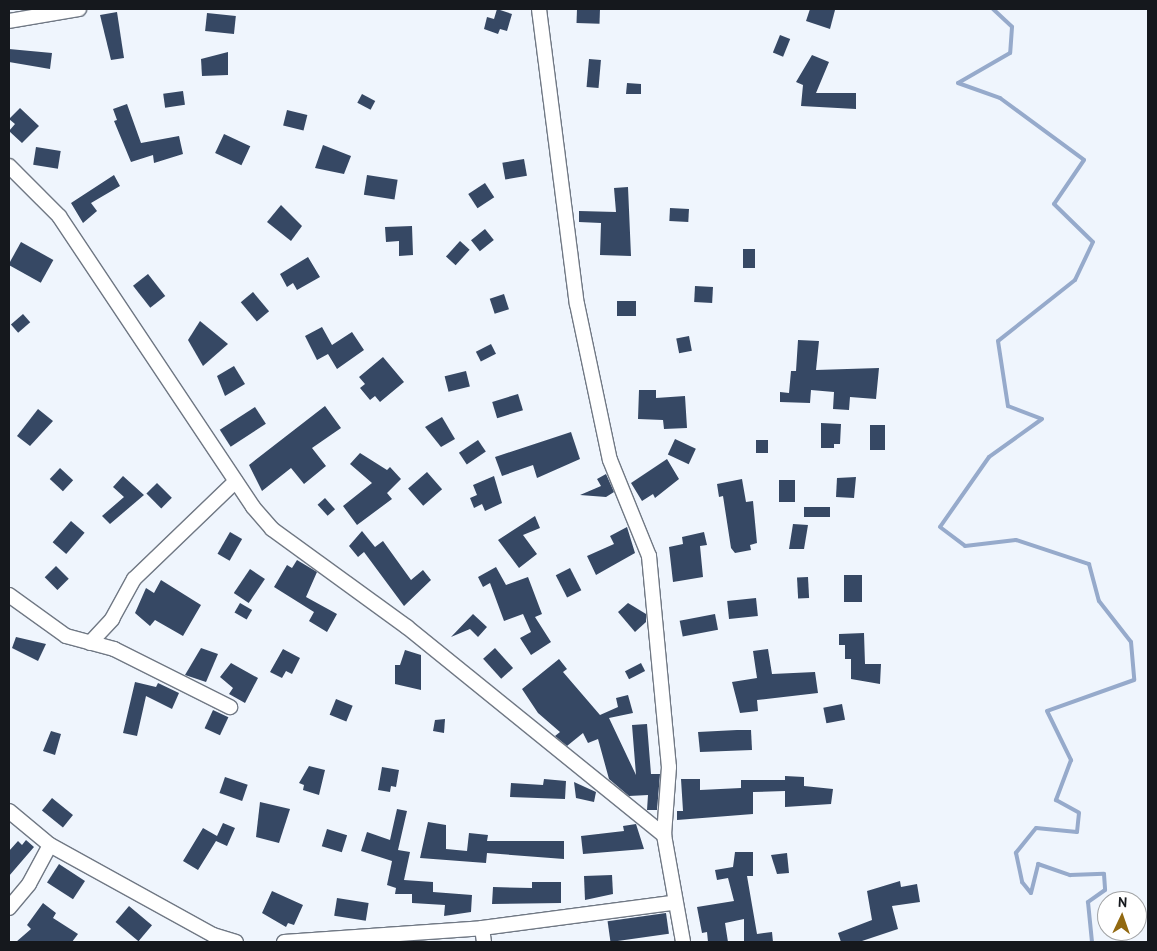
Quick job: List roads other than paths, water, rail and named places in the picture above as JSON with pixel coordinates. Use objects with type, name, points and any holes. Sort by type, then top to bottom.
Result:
[{"type":"street","points":[[9,20],[62,10],[80,9]]},
{"type":"street","points":[[538,9],[577,304],[610,460],[649,556],[669,767],[664,835],[673,903],[683,942]]},
{"type":"street","points":[[9,166],[59,216],[236,481],[272,528],[407,627],[664,835]]},
{"type":"street","points":[[90,643],[112,619],[134,579],[236,481]]},
{"type":"street","points":[[9,594],[66,636],[136,658],[230,707]]},
{"type":"street","points":[[9,811],[50,845],[213,935],[236,942]]},
{"type":"street","points":[[9,908],[29,884],[50,845]]},
{"type":"street","points":[[284,942],[483,935],[673,903]]},
{"type":"waterway","points":[[993,9],[1012,27],[1010,53],[958,83],[1000,98],[1084,160],[1054,204],[1093,242],[1075,280],[998,341],[1008,406],[1042,419],[989,457],[940,527],[965,546],[1016,540],[1089,564],[1099,601],[1131,642],[1134,680],[1047,711],[1071,760],[1056,800],[1079,813],[1077,832],[1036,828],[1016,853],[1022,882],[1031,893],[1038,864],[1070,875],[1104,874],[1105,890],[1088,902],[1092,942]]}]
